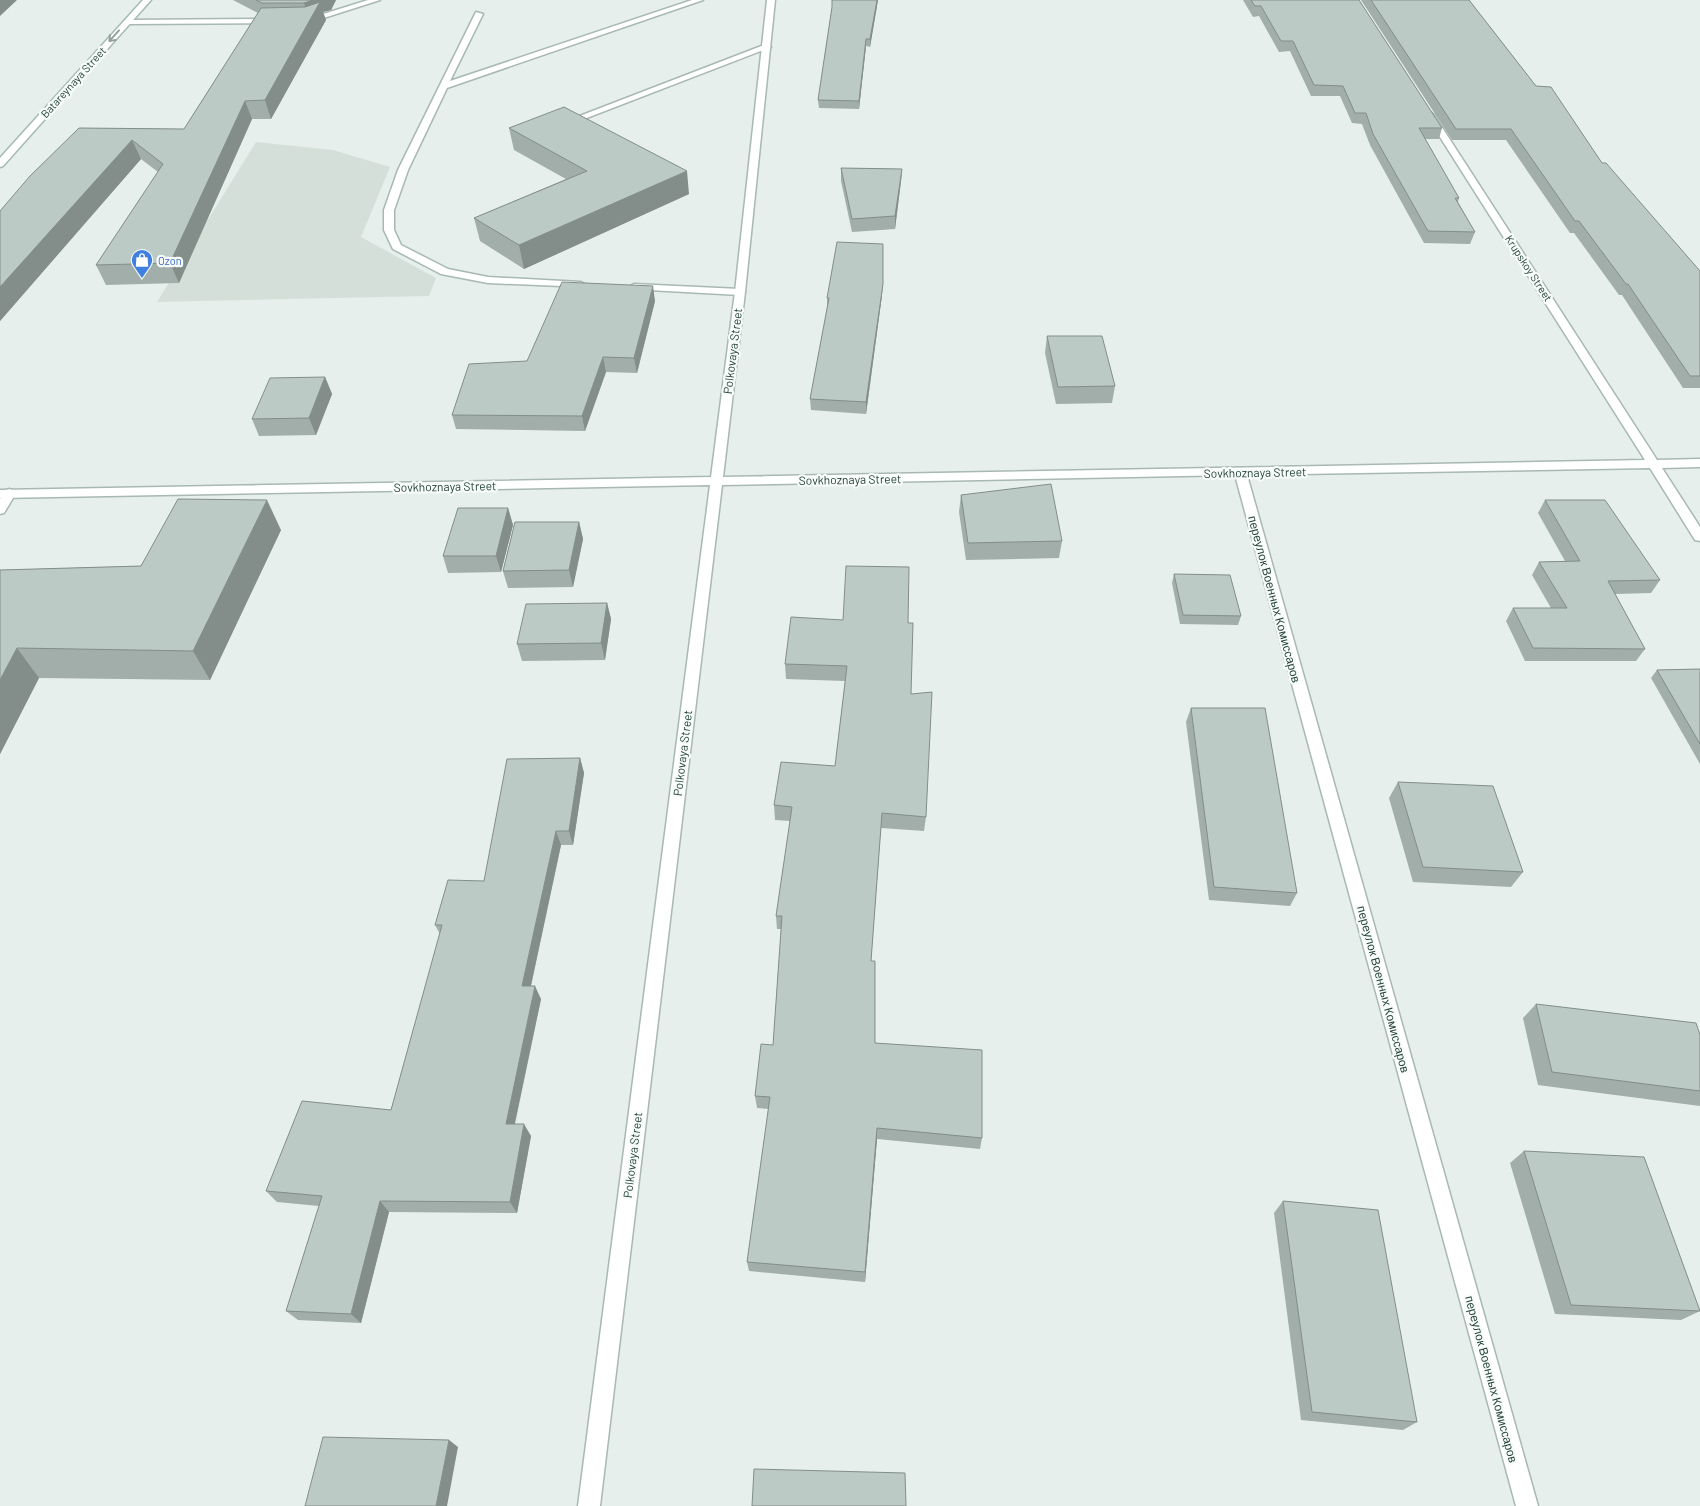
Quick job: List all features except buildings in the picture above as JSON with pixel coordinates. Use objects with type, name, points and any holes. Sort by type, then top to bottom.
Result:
[{"type":"street","name":"Batareynaya Street","points":[[0,164],[147,0]]},
{"type":"street","points":[[300,21],[310,20],[376,0]]},
{"type":"street","points":[[445,86],[699,0]]},
{"type":"street","name":"Polkovaya Street","points":[[589,1506],[740,292],[771,0]]},
{"type":"street","points":[[479,14],[403,170],[389,210],[389,230],[397,247],[445,272],[488,280],[595,285]]},
{"type":"street","points":[[127,22],[281,21]]},
{"type":"street","points":[[568,122],[767,47]]},
{"type":"street","name":"Krupskoy Street","points":[[1425,108],[1655,464],[1700,537]]},
{"type":"street","points":[[624,287],[740,292]]},
{"type":"street","name":"Sovkhoznaya Street","points":[[5,494],[1700,463]]},
{"type":"street","name":"переулок Военных Комиссаров","points":[[1240,472],[1527,1506]]},
{"type":"street","points":[[0,510],[5,494]]},
{"type":"shaded area","points":[[256,142],[333,150],[390,167],[361,237],[436,278],[429,296],[157,302]]},
{"type":"place","name":"Ozon","points":[[142,279]]}]
